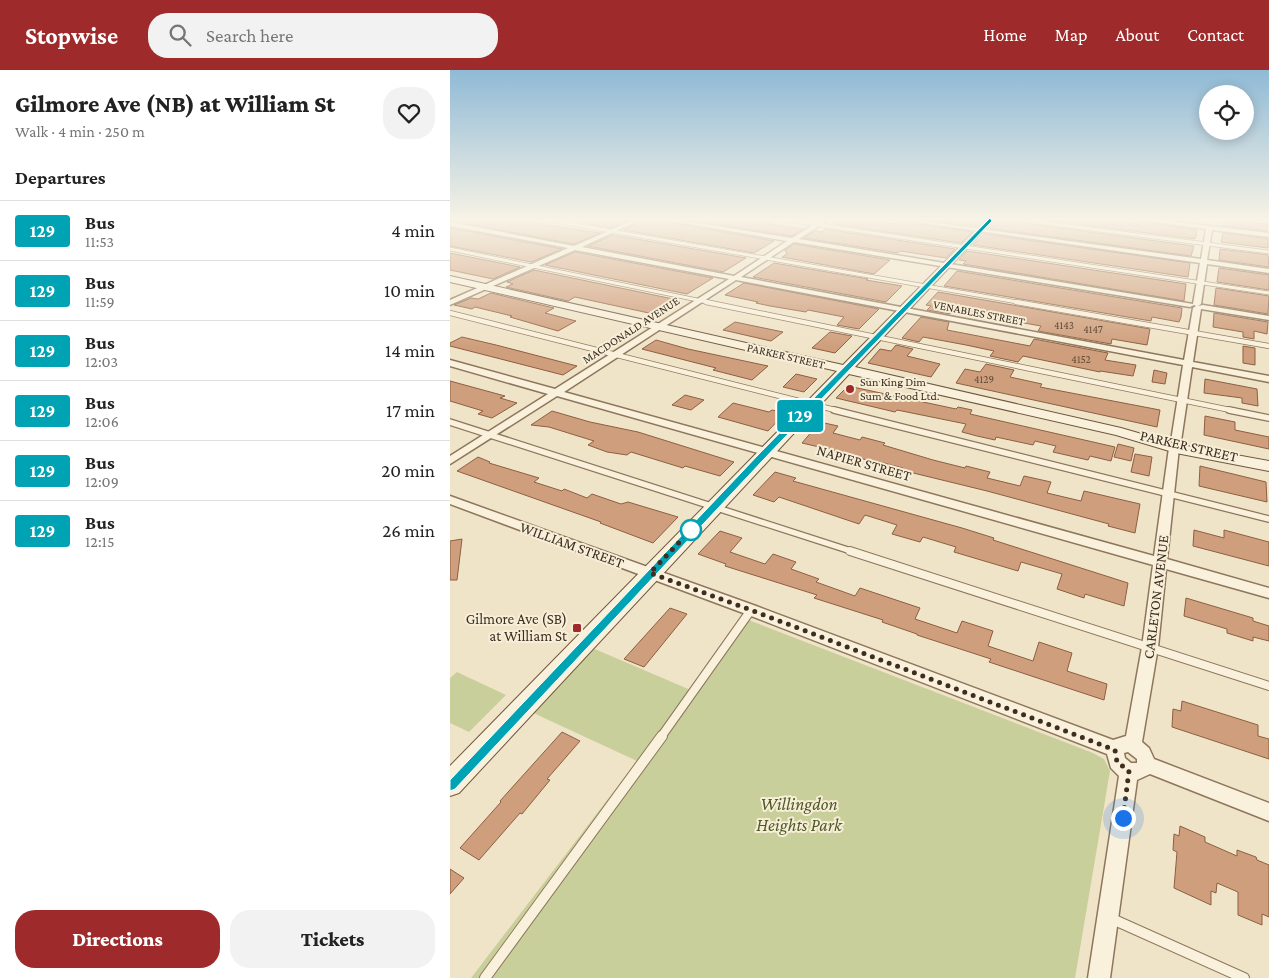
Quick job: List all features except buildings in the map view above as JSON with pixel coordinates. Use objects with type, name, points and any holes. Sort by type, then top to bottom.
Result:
[{"type":"street","points":[[450,303],[540,262]]},
{"type":"street","name":"VENABLES STREET","points":[[654,262],[1269,379]]},
{"type":"street","name":"MACDONALD AVENUE","points":[[450,460],[492,435],[759,262]]},
{"type":"street","points":[[926,262],[1269,318]]},
{"type":"street","points":[[450,784],[810,405],[950,262]]},
{"type":"street","name":"CARLETON AVENUE","points":[[1133,745],[1150,647],[1175,444],[1204,262]]},
{"type":"street","points":[[1207,262],[1269,271]]},
{"type":"street","name":"PARKER STREET","points":[[450,279],[1121,432],[1139,440],[1175,444],[1262,464]]},
{"type":"street","name":"NAPIER STREET","points":[[450,363],[1269,593]]},
{"type":"street","name":"WILLIAM STREET","points":[[450,500],[751,610],[1115,750]]},
{"type":"street","points":[[1099,978],[1138,768],[1144,755],[1133,745],[1124,744],[1115,750],[1117,762],[1138,768],[1269,812]]},
{"type":"lane","points":[[515,262],[1269,418]]},
{"type":"lane","points":[[791,262],[1269,346]]},
{"type":"lane","points":[[1068,262],[1269,293]]},
{"type":"lane","points":[[450,314],[1269,519]]},
{"type":"lane","points":[[450,422],[1269,686]]},
{"type":"lane","points":[[485,978],[619,796],[751,610]]},
{"type":"lane","points":[[1109,918],[1244,978]]},
{"type":"green space","name":"Willingdon Heights Park","points":[[746,619],[1093,753],[1104,759],[1110,771],[1075,978],[471,978],[637,761],[529,711],[590,647],[693,691]]},
{"type":"green space","points":[[457,672],[506,695],[469,732],[450,723],[450,678]]},
{"type":"bus line","name":"129","points":[[450,784],[761,457],[950,262]]},
{"type":"place","name":"Sun King Dim Sum & Food Ltd.","points":[[850,389]]},
{"type":"place","name":"Gilmore Ave (SB) at William St","points":[[577,628]]},
{"type":"route","points":[[691,530],[650,573],[1115,750],[1117,762],[1129,771],[1123,818]]}]
